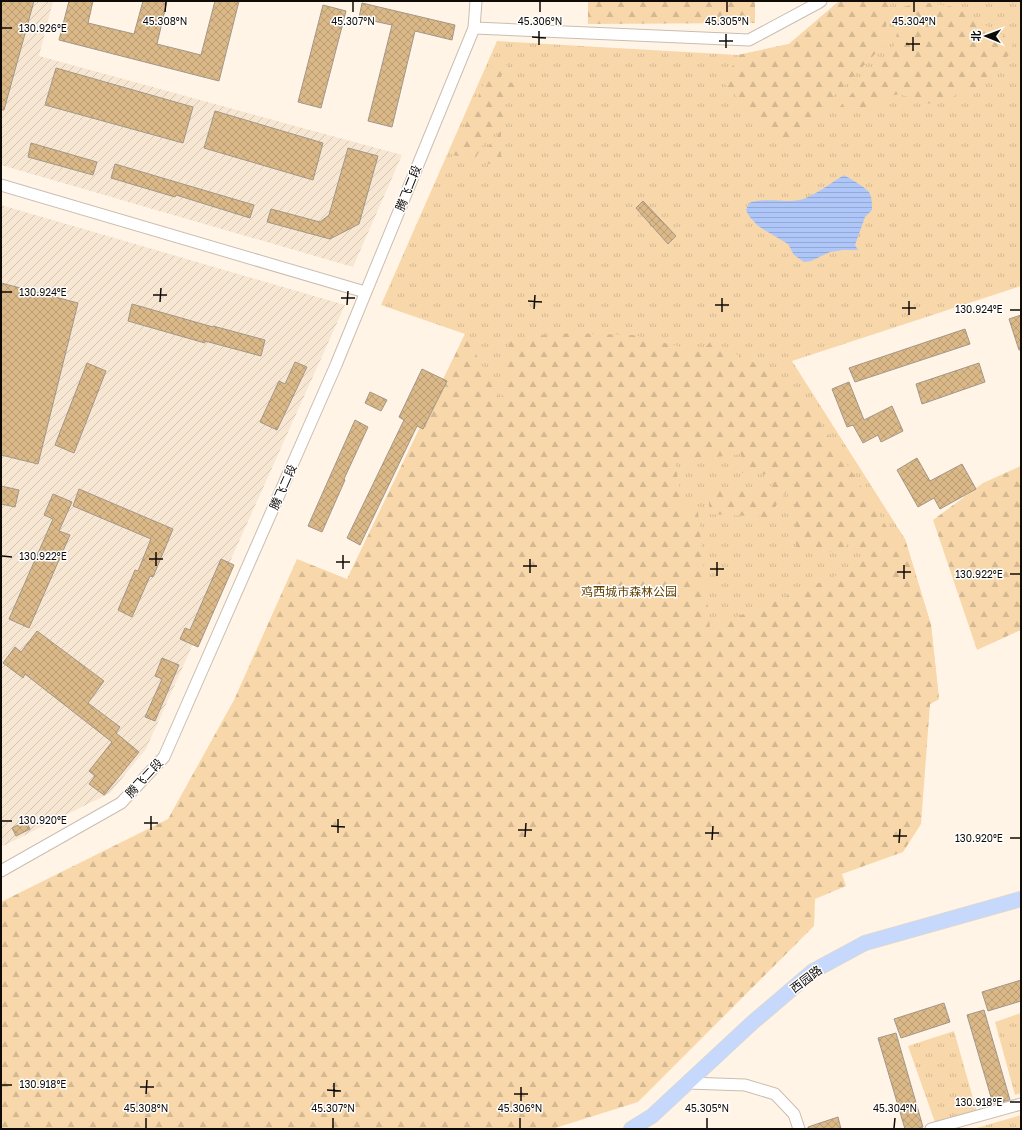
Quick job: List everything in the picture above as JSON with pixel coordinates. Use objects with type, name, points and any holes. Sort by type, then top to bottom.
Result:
[{"type":"main road","name":"西园路","points":[[631,1129],[652,1116],[752,1023],[813,971],[865,943],[1021,899]]},
{"type":"street","name":"腾飞二段","points":[[1,870],[121,803],[164,757],[336,365],[474,28],[476,1]]},
{"type":"street","points":[[474,28],[749,40],[820,1]]},
{"type":"street","points":[[1,185],[365,292]]},
{"type":"street","points":[[688,1083],[745,1085],[775,1094],[794,1114],[799,1129]]},
{"type":"street","points":[[931,1129],[1021,1104]]},
{"type":"shaded area","points":[[1,1],[53,1],[39,56],[402,155],[353,267],[1,165]]},
{"type":"shaded area","points":[[1,205],[345,305],[146,749],[110,793],[1,847]]},
{"type":"green space","points":[[588,1],[755,1],[755,23],[588,24]]},
{"type":"green space","name":"鸡西城市森林公园","points":[[839,1],[1021,1],[1021,286],[792,361],[905,539],[931,625],[939,699],[816,770],[814,926],[181,925],[465,334],[381,305],[497,41],[738,55],[789,44]]},
{"type":"green space","points":[[840,1],[891,1],[882,47],[784,147],[724,83],[738,55],[789,44]]},
{"type":"green space","points":[[922,2],[954,7],[1013,41],[1011,53],[975,89],[964,89],[947,101],[934,104],[925,103],[900,94],[885,97],[871,110],[839,108],[894,46],[903,7]]},
{"type":"green space","points":[[498,62],[511,67],[501,76],[502,82],[519,83],[518,88],[509,88],[503,111],[507,112],[502,125],[486,139],[475,159],[452,155],[491,67]]},
{"type":"green space","points":[[501,131],[501,155],[505,166],[485,163],[481,160],[490,144]]},
{"type":"green space","name":"鸡西城市森林公园","points":[[571,333],[633,335],[701,352],[710,342],[757,364],[787,384],[817,417],[897,543],[905,539],[931,625],[939,699],[930,704],[921,824],[903,852],[842,874],[846,886],[815,899],[814,926],[638,1102],[552,1129],[1,1129],[1,902],[168,819],[234,700],[297,559],[347,579],[465,334],[501,401],[510,338]],"holes":[[[741,454],[742,473],[782,475],[767,489],[709,490],[709,514],[767,517],[794,482],[796,548],[839,553],[854,538],[864,560],[833,577],[710,628],[698,511],[684,511],[675,462]]]},
{"type":"green space","points":[[1021,466],[1021,630],[977,650],[933,520],[983,483]]},
{"type":"green space","points":[[1021,1013],[1021,1093],[1015,1095],[995,1022]]},
{"type":"green space","points":[[954,1031],[978,1116],[937,1128],[908,1046]]},
{"type":"green space","points":[[1021,1115],[1021,1129],[973,1129]]},
{"type":"water","points":[[844,175],[866,189],[869,192],[872,202],[872,210],[865,217],[855,245],[858,250],[830,252],[811,261],[804,262],[794,255],[788,244],[758,226],[746,210],[749,203],[755,201],[793,201],[804,199]]},
{"type":"building","points":[[1,1],[34,1],[4,110],[1,110]]},
{"type":"building","points":[[69,1],[93,1],[88,23],[134,34],[143,1],[167,1],[157,44],[201,55],[215,1],[239,1],[219,81],[59,40]]},
{"type":"building","points":[[362,3],[455,25],[452,40],[415,31],[392,127],[368,121],[392,25],[359,18]]},
{"type":"building","points":[[323,5],[346,11],[321,108],[298,102]]},
{"type":"building","points":[[56,68],[193,107],[183,143],[45,105]]},
{"type":"building","points":[[215,111],[323,143],[313,180],[204,148]]},
{"type":"building","points":[[31,143],[97,162],[93,175],[28,157]]},
{"type":"building","points":[[348,148],[378,156],[359,224],[330,239],[267,222],[271,209],[320,222],[329,215]]},
{"type":"building","points":[[115,164],[254,205],[250,218],[176,195],[175,197],[111,178]]},
{"type":"building","points":[[643,201],[676,236],[668,244],[636,208]]},
{"type":"building","points":[[1,283],[78,303],[38,464],[1,455]]},
{"type":"building","points":[[132,304],[265,340],[261,356],[205,341],[205,343],[128,321]]},
{"type":"building","points":[[1021,315],[1021,350],[1019,350],[1009,319]]},
{"type":"building","points":[[965,329],[970,344],[855,382],[849,368]]},
{"type":"building","points":[[295,362],[307,367],[277,430],[260,422],[279,381],[285,384]]},
{"type":"building","points":[[87,363],[106,371],[74,453],[55,445]]},
{"type":"building","points":[[979,363],[985,382],[922,404],[916,384]]},
{"type":"building","points":[[422,369],[447,381],[423,429],[417,426],[360,545],[347,538],[404,420],[399,417]]},
{"type":"building","points":[[849,382],[864,420],[892,406],[903,431],[881,442],[878,435],[863,443],[853,425],[847,427],[832,389]]},
{"type":"building","points":[[370,392],[387,400],[381,411],[365,403]]},
{"type":"building","points":[[355,420],[368,427],[322,532],[308,526]]},
{"type":"building","points":[[917,458],[930,481],[962,464],[976,489],[940,509],[934,498],[918,507],[897,470]]},
{"type":"building","points":[[1,486],[19,490],[15,507],[1,504]]},
{"type":"building","points":[[79,489],[173,529],[153,577],[150,576],[132,617],[118,610],[135,570],[138,571],[151,539],[73,506]]},
{"type":"building","points":[[53,494],[72,502],[59,531],[70,535],[29,628],[9,619],[53,519],[44,515]]},
{"type":"building","points":[[221,559],[234,565],[198,647],[180,639],[185,628],[190,630]]},
{"type":"building","points":[[37,631],[104,681],[88,703],[120,727],[116,733],[139,752],[104,795],[89,784],[95,776],[89,771],[112,742],[25,674],[23,678],[3,663],[15,647],[21,652]]},
{"type":"building","points":[[162,658],[179,665],[155,721],[145,717],[162,679],[155,676]]},
{"type":"building","points":[[26,821],[30,829],[16,836],[12,828]]},
{"type":"building","points":[[1021,980],[1021,1001],[988,1011],[982,992]]},
{"type":"building","points":[[944,1003],[950,1022],[901,1038],[894,1019]]},
{"type":"building","points":[[984,1010],[1010,1100],[993,1104],[967,1015]]},
{"type":"building","points":[[896,1033],[923,1127],[916,1129],[905,1129],[878,1038]]},
{"type":"building","points":[[838,1117],[841,1129],[808,1129],[808,1127]]}]
